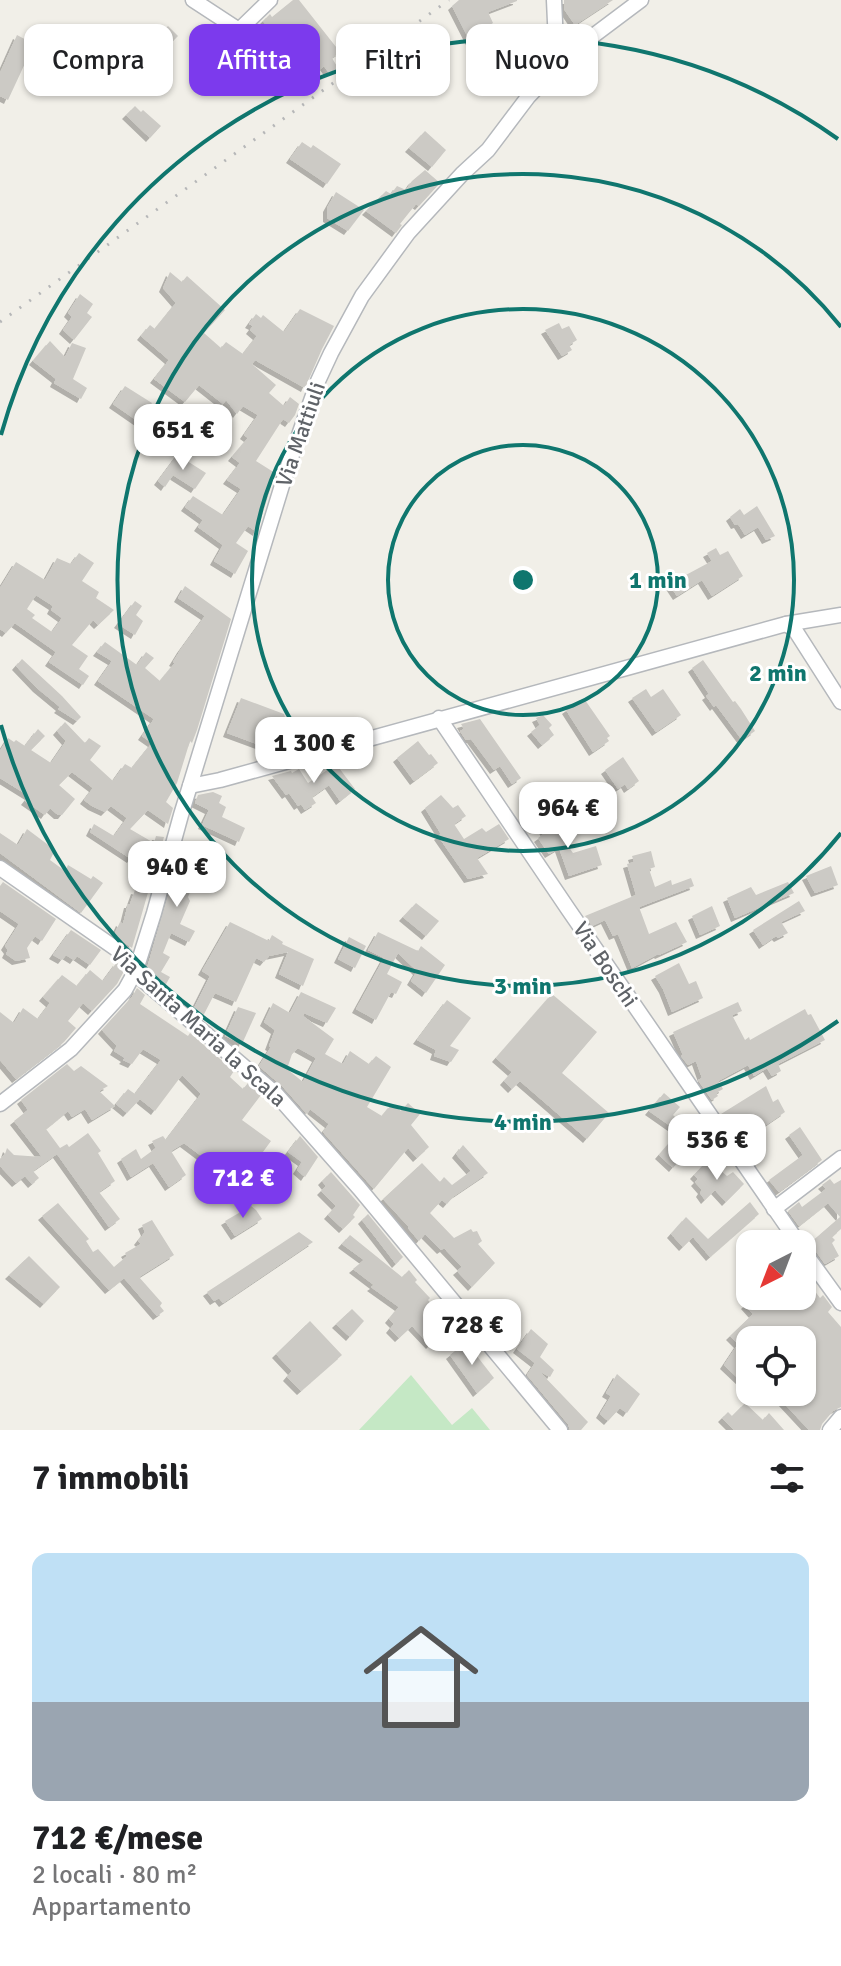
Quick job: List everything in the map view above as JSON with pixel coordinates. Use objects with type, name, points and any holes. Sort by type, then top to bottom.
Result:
[{"type":"street","points":[[193,0],[239,30],[270,0]]},
{"type":"street","points":[[554,0],[555,24]]},
{"type":"street","name":"Via Mattiuli","points":[[598,32],[641,0]]},
{"type":"street","name":"Via Mattiuli","points":[[0,1104],[71,1049],[125,990],[136,970],[287,469],[318,381],[362,296],[408,233],[488,150],[530,96]]},
{"type":"street","points":[[190,786],[786,624],[841,615]]},
{"type":"street","points":[[786,624],[795,630],[841,702]]},
{"type":"street","name":"Via Boschi","points":[[439,718],[789,1230]]},
{"type":"street","name":"Via Santa Maria la Scala","points":[[0,868],[125,955],[144,981],[276,1094],[370,1200],[560,1430]]},
{"type":"street","points":[[774,1209],[841,1158]]},
{"type":"street","name":"Via Boschi","points":[[816,1268],[841,1303]]},
{"type":"street","points":[[830,1430],[841,1417]]},
{"type":"green space","points":[[411,1375],[452,1425],[472,1408],[490,1430],[359,1430]]},
{"type":"building","points":[[293,0],[299,0],[318,24],[265,24],[263,21],[270,14],[272,17]]},
{"type":"building","points":[[459,0],[517,0],[488,12],[492,24],[466,24],[466,33],[452,6]]},
{"type":"building","points":[[564,0],[613,0],[577,24],[564,9]]},
{"type":"building","points":[[320,27],[336,47],[336,55],[332,58],[336,69],[329,73],[324,66],[320,69]]},
{"type":"building","points":[[17,35],[24,39],[24,66],[8,100],[0,96],[0,73]]},
{"type":"building","points":[[135,106],[161,126],[150,138],[126,115]]},
{"type":"building","points":[[425,131],[446,150],[432,167],[409,148]]},
{"type":"building","points":[[302,142],[311,148],[313,145],[341,164],[327,184],[290,159]]},
{"type":"building","points":[[425,170],[440,183],[419,206],[416,204],[396,233],[366,211],[386,191],[391,194],[397,186],[406,190]]},
{"type":"building","points":[[336,192],[364,210],[348,231],[327,218],[327,208]]},
{"type":"building","points":[[170,272],[182,282],[187,276],[225,310],[204,333],[221,348],[226,342],[243,354],[257,336],[250,330],[253,326],[249,324],[256,314],[261,318],[263,315],[284,332],[300,309],[334,326],[305,388],[255,360],[252,364],[276,385],[269,393],[284,406],[290,397],[299,404],[289,423],[283,419],[256,461],[275,473],[269,481],[272,483],[257,532],[248,526],[236,543],[248,551],[235,574],[214,561],[223,545],[198,527],[203,520],[185,507],[193,496],[223,515],[241,489],[227,480],[240,463],[232,457],[248,438],[244,435],[258,415],[243,406],[237,414],[226,400],[223,404],[199,385],[185,402],[154,379],[169,360],[141,336],[150,325],[155,329],[176,303],[163,288]]},
{"type":"building","points":[[80,294],[93,304],[87,313],[92,317],[74,340],[63,330],[72,317],[68,313]]},
{"type":"building","points":[[559,323],[562,329],[569,326],[577,340],[569,345],[572,350],[562,356],[545,330]]},
{"type":"building","points":[[50,341],[65,357],[72,343],[86,348],[73,379],[87,388],[81,399],[54,383],[56,379],[33,361]]},
{"type":"building","points":[[125,386],[152,403],[139,422],[113,404]]},
{"type":"building","points":[[181,450],[187,454],[184,459],[206,473],[195,489],[173,475],[165,487],[158,481]]},
{"type":"building","points":[[757,506],[775,536],[766,540],[758,527],[745,535],[730,517],[740,509],[744,515]]},
{"type":"building","points":[[716,548],[720,555],[728,551],[743,576],[712,596],[702,580],[677,596],[669,584],[712,561],[707,553]]},
{"type":"building","points":[[79,553],[94,563],[82,581],[99,592],[96,598],[114,610],[98,625],[93,620],[72,645],[88,656],[79,669],[89,676],[83,685],[49,662],[56,652],[15,623],[6,633],[0,629],[0,588],[16,562],[45,580],[57,558],[71,564]],"holes":[[[36,595],[53,606],[51,610],[62,618],[52,632],[32,618],[35,615],[27,609]]]},
{"type":"building","points":[[185,586],[231,619],[197,730],[192,743],[190,741],[177,783],[166,802],[173,808],[168,824],[148,810],[130,829],[154,843],[156,836],[164,837],[132,948],[114,935],[120,922],[123,924],[135,890],[139,891],[150,859],[134,854],[131,859],[90,832],[94,824],[114,836],[127,818],[111,806],[105,812],[84,800],[93,788],[72,772],[59,785],[75,799],[62,815],[50,808],[45,815],[25,801],[29,796],[0,778],[0,751],[8,738],[25,746],[38,729],[45,736],[31,750],[51,763],[66,741],[57,731],[65,722],[85,743],[89,738],[101,746],[90,760],[113,781],[125,764],[132,768],[152,743],[142,736],[154,719],[98,681],[112,661],[97,652],[105,642],[137,665],[146,652],[154,658],[145,668],[160,681],[205,616],[178,598]]},
{"type":"building","points":[[135,601],[142,606],[136,615],[143,621],[135,635],[118,624]]},
{"type":"building","points":[[22,659],[81,717],[77,721],[58,709],[60,707],[16,666]]},
{"type":"building","points":[[703,660],[755,731],[742,740],[706,696],[709,694],[692,668]]},
{"type":"building","points":[[646,689],[651,697],[663,689],[681,715],[656,732],[632,698]]},
{"type":"building","points":[[241,698],[284,714],[295,749],[288,751],[275,722],[265,747],[227,733]]},
{"type":"building","points":[[585,700],[610,736],[607,738],[609,741],[593,752],[566,710]]},
{"type":"building","points":[[543,715],[552,725],[549,728],[554,735],[542,745],[531,732],[540,725],[536,718]]},
{"type":"building","points":[[480,719],[521,778],[512,784],[500,766],[494,770],[471,739],[466,740],[460,731],[464,729],[461,724]]},
{"type":"building","points":[[418,741],[438,763],[414,781],[397,758]]},
{"type":"building","points":[[623,757],[639,781],[628,789],[625,784],[618,789],[605,770]]},
{"type":"building","points":[[336,764],[355,789],[340,801],[329,785],[312,797],[316,803],[305,810],[289,793],[286,795],[272,776],[299,769],[308,783]]},
{"type":"building","points":[[213,792],[222,796],[219,803],[226,807],[222,817],[245,828],[239,842],[202,825],[209,810],[195,803],[198,795]]},
{"type":"building","points":[[441,795],[453,808],[458,805],[466,816],[454,824],[464,839],[482,828],[486,832],[499,824],[509,839],[477,858],[488,874],[468,879],[438,836],[441,834],[425,808]]},
{"type":"building","points":[[546,815],[573,853],[596,846],[602,865],[569,876],[559,848],[549,854],[538,838],[545,833],[538,820]]},
{"type":"building","points":[[27,829],[55,850],[50,860],[65,871],[68,865],[103,883],[81,913],[0,853],[0,833],[18,845]]},
{"type":"building","points":[[183,845],[198,849],[194,860],[204,864],[200,873],[215,879],[210,889],[194,882],[180,924],[195,931],[189,942],[171,933],[163,953],[170,957],[161,972],[170,977],[165,986],[147,968]]},
{"type":"building","points":[[651,851],[655,867],[649,869],[655,887],[671,880],[672,885],[691,878],[694,886],[639,907],[649,934],[676,922],[687,942],[632,968],[618,934],[613,936],[605,920],[592,926],[585,916],[636,895],[627,864],[634,862],[632,856]]},
{"type":"building","points":[[831,866],[838,885],[815,893],[806,876]]},
{"type":"building","points":[[3,882],[56,919],[42,941],[35,936],[27,948],[30,958],[16,961],[6,954],[8,950],[5,946],[19,924],[0,911],[0,886]]},
{"type":"building","points":[[788,882],[794,893],[735,918],[727,898],[751,887],[756,895]]},
{"type":"building","points":[[799,901],[805,911],[781,922],[788,933],[778,938],[776,936],[763,945],[753,930]]},
{"type":"building","points":[[416,903],[439,921],[426,936],[403,917]]},
{"type":"building","points":[[712,906],[720,926],[700,935],[692,916]]},
{"type":"building","points":[[230,922],[269,941],[272,935],[282,944],[314,959],[303,986],[279,974],[288,952],[269,956],[264,962],[256,958],[236,1002],[215,993],[202,1018],[193,1010],[210,976],[202,971]]},
{"type":"building","points":[[71,930],[101,950],[90,965],[77,956],[74,960],[66,955],[62,960],[53,955]]},
{"type":"building","points":[[378,932],[418,951],[421,946],[445,965],[426,993],[411,981],[417,971],[398,953],[387,974],[402,982],[396,994],[391,992],[376,1020],[356,1009],[384,958],[368,950]]},
{"type":"building","points":[[349,937],[366,946],[355,968],[338,959]]},
{"type":"building","points":[[117,962],[124,971],[117,984],[92,1011],[83,1003],[68,1021],[76,1028],[64,1042],[16,1079],[0,1060],[0,1012],[14,1023],[23,1008],[38,1019],[50,1003],[43,997],[62,975],[77,986],[90,970],[103,981]]},
{"type":"building","points":[[679,963],[689,984],[696,981],[703,998],[672,1012],[655,976]]},
{"type":"building","points":[[137,988],[145,995],[140,1004],[188,1036],[190,1033],[234,1071],[230,1077],[243,1089],[248,1083],[261,1095],[242,1120],[271,1141],[260,1156],[253,1151],[232,1179],[184,1143],[171,1151],[186,1175],[169,1187],[153,1163],[131,1177],[121,1159],[136,1149],[141,1159],[156,1148],[152,1141],[163,1136],[166,1140],[201,1094],[182,1075],[155,1111],[140,1099],[127,1113],[116,1104],[128,1089],[135,1094],[161,1060],[143,1049],[132,1064],[123,1060],[125,1058],[114,1051],[117,1046],[102,1030]]},
{"type":"building","points":[[301,992],[336,1008],[327,1023],[304,1013],[303,1016],[334,1039],[325,1054],[343,1064],[350,1051],[369,1064],[376,1056],[391,1067],[367,1107],[382,1116],[392,1104],[401,1111],[408,1103],[420,1114],[411,1125],[429,1147],[417,1158],[408,1148],[374,1189],[323,1132],[329,1124],[310,1109],[307,1114],[259,1066],[271,1047],[275,1030],[264,1022],[273,1003],[290,1013]],"holes":[[[298,1048],[316,1058],[303,1082],[287,1069],[292,1054]]]},
{"type":"building","points":[[552,994],[597,1032],[562,1073],[609,1113],[587,1139],[520,1081],[512,1089],[504,1081],[512,1072],[496,1058]]},
{"type":"building","points":[[447,1000],[471,1018],[450,1046],[459,1050],[451,1062],[434,1056],[436,1050],[417,1040]]},
{"type":"building","points":[[738,1002],[742,1011],[732,1015],[745,1040],[805,1009],[825,1040],[778,1064],[781,1071],[772,1076],[767,1068],[754,1076],[748,1065],[718,1081],[723,1089],[712,1100],[698,1080],[702,1078],[696,1061],[688,1065],[681,1056],[673,1032]]},
{"type":"building","points":[[238,1007],[256,1013],[242,1044],[225,1036]]},
{"type":"building","points":[[67,1064],[74,1071],[81,1066],[108,1086],[99,1091],[115,1106],[92,1120],[85,1109],[72,1117],[68,1111],[46,1129],[60,1148],[67,1144],[69,1147],[88,1133],[101,1151],[98,1153],[115,1181],[99,1192],[120,1219],[109,1227],[57,1154],[33,1171],[39,1178],[32,1184],[25,1176],[16,1183],[0,1166],[0,1159],[7,1148],[14,1155],[42,1157],[14,1121],[28,1110],[21,1100]]},
{"type":"building","points":[[766,1086],[773,1102],[778,1099],[785,1112],[741,1142],[721,1114]]},
{"type":"building","points":[[664,1093],[680,1107],[673,1115],[702,1142],[699,1146],[694,1143],[673,1168],[659,1155],[679,1132],[649,1111]]},
{"type":"building","points":[[800,1127],[822,1160],[779,1192],[769,1180],[803,1155],[789,1135]]},
{"type":"building","points":[[300,1136],[318,1157],[305,1177],[297,1170],[302,1162],[288,1152]]},
{"type":"building","points":[[463,1145],[488,1173],[447,1204],[442,1200],[430,1213],[454,1238],[471,1229],[477,1231],[482,1241],[478,1244],[495,1263],[472,1287],[457,1271],[462,1267],[444,1248],[441,1250],[425,1234],[419,1241],[383,1199],[422,1163],[440,1182],[444,1177],[452,1185],[471,1171],[456,1154]]},
{"type":"building","points":[[708,1160],[727,1176],[733,1172],[744,1184],[726,1202],[715,1190],[705,1200],[695,1182],[698,1179],[694,1175]]},
{"type":"building","points":[[331,1172],[360,1205],[353,1215],[355,1217],[343,1229],[328,1215],[336,1206],[321,1191],[326,1186],[322,1181]]},
{"type":"building","points":[[830,1179],[834,1184],[841,1180],[841,1229],[832,1237],[839,1256],[825,1264],[816,1251],[816,1238],[840,1217],[828,1203],[799,1226],[788,1211],[799,1202],[802,1207],[826,1189],[822,1185]]},
{"type":"building","points":[[750,1202],[759,1214],[741,1230],[736,1230],[736,1234],[710,1257],[693,1237],[683,1247],[671,1234],[686,1217],[708,1239]]},
{"type":"building","points":[[58,1203],[89,1239],[86,1241],[93,1252],[98,1249],[114,1267],[127,1256],[125,1253],[141,1244],[138,1241],[145,1232],[142,1225],[152,1220],[174,1255],[139,1277],[162,1303],[160,1306],[164,1311],[157,1316],[124,1278],[109,1290],[42,1216]]},
{"type":"building","points":[[251,1206],[262,1219],[235,1236],[225,1221]]},
{"type":"building","points":[[368,1214],[403,1257],[396,1264],[362,1220]]},
{"type":"building","points":[[299,1232],[313,1242],[223,1303],[219,1298],[214,1301],[207,1292]]},
{"type":"building","points":[[350,1235],[402,1277],[409,1270],[430,1298],[428,1300],[448,1318],[445,1321],[449,1326],[430,1345],[412,1326],[399,1338],[390,1329],[394,1324],[389,1319],[399,1307],[371,1287],[374,1285],[353,1269],[364,1260],[342,1244]]},
{"type":"building","points":[[29,1256],[60,1287],[44,1304],[9,1275]]},
{"type":"building","points":[[816,1293],[820,1298],[823,1295],[832,1307],[828,1312],[841,1327],[841,1407],[833,1411],[820,1430],[809,1430],[787,1406],[816,1406],[816,1326],[740,1326],[753,1314],[749,1310],[816,1310]]},
{"type":"building","points":[[352,1309],[364,1321],[350,1337],[336,1324]]},
{"type":"building","points":[[310,1321],[342,1355],[301,1391],[287,1377],[292,1371],[276,1354]]},
{"type":"building","points":[[531,1329],[548,1344],[540,1357],[554,1370],[550,1377],[539,1371],[588,1422],[581,1430],[570,1430],[527,1375],[535,1363],[517,1349]]},
{"type":"building","points":[[466,1342],[494,1378],[477,1393],[450,1355]]},
{"type":"building","points":[[736,1347],[736,1376],[724,1365]]},
{"type":"building","points":[[617,1374],[640,1394],[627,1413],[620,1408],[608,1421],[600,1414],[611,1396],[606,1393]]},
{"type":"building","points":[[742,1406],[748,1406],[763,1420],[769,1413],[784,1430],[734,1430],[722,1418],[728,1412],[732,1416]]},
{"type":"railway","points":[[0,322],[449,0]]}]
